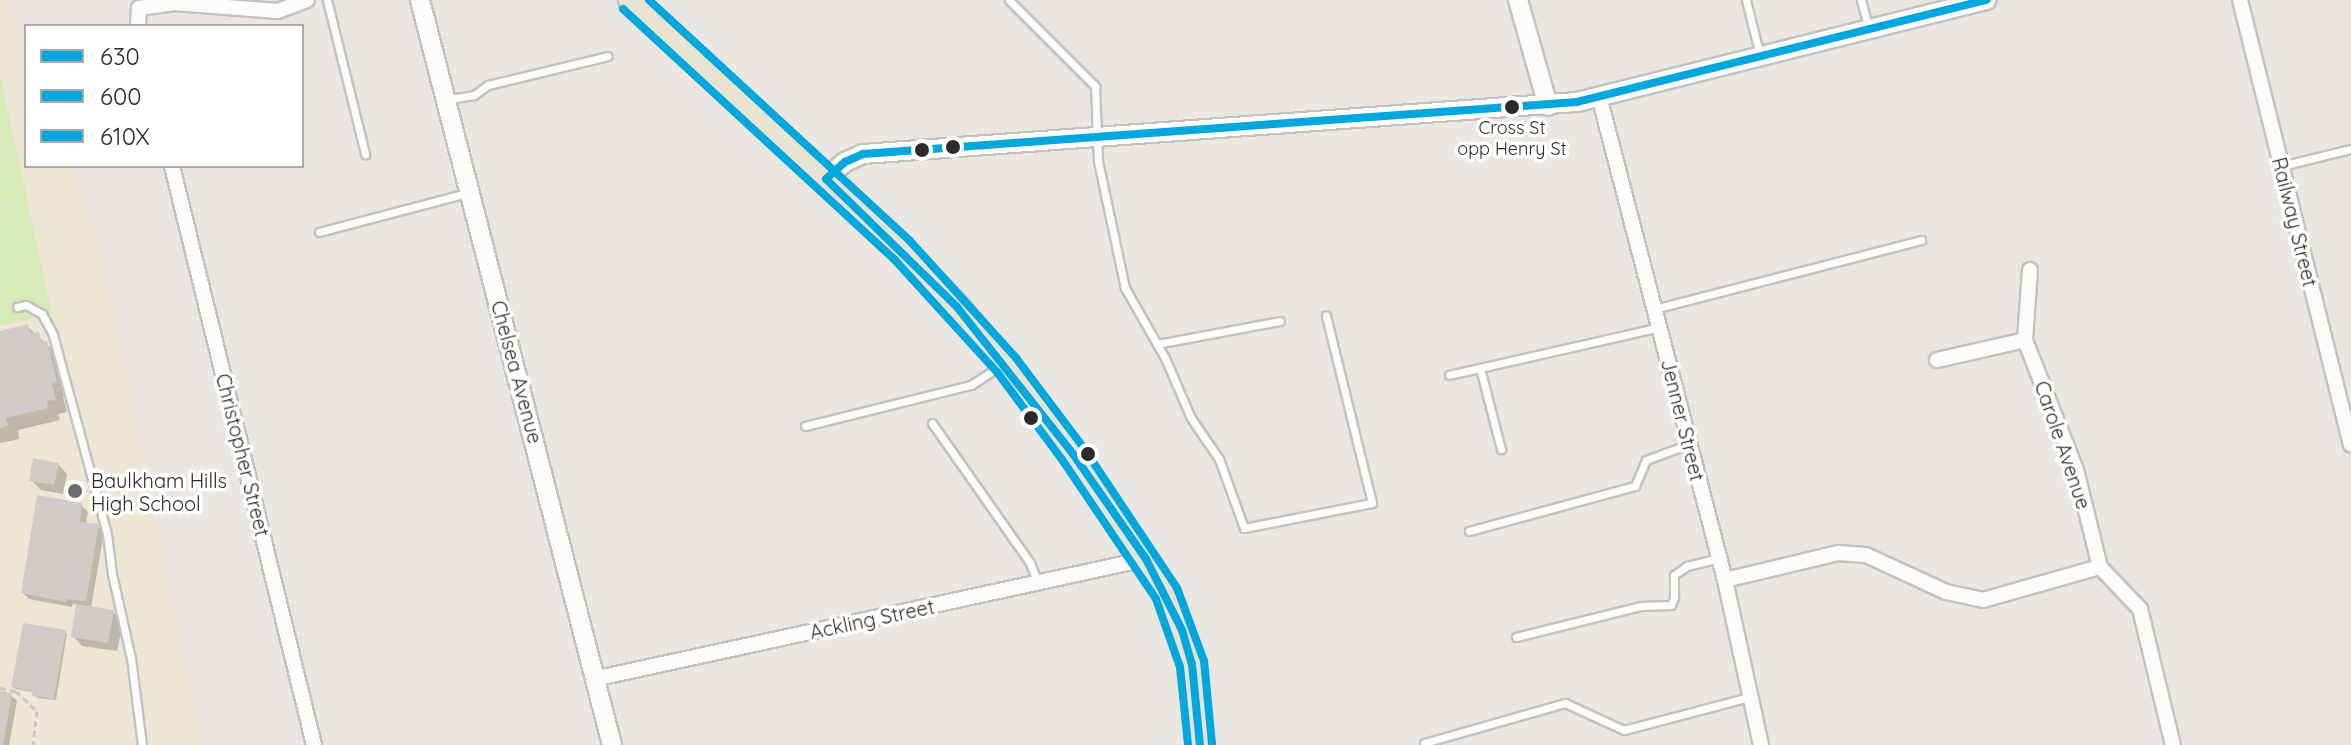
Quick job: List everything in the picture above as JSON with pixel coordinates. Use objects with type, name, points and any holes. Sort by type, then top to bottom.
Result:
[{"type":"main road","points":[[631,0],[826,179],[946,296],[1004,363],[1073,454],[1146,559],[1182,630],[1192,664],[1200,745]]},
{"type":"street","points":[[138,24],[139,8],[175,1],[237,4],[278,11],[307,0]]},
{"type":"street","name":"Chelsea Avenue","points":[[420,0],[598,678],[612,745]]},
{"type":"street","points":[[1518,0],[1548,106]]},
{"type":"street","points":[[826,179],[845,162],[863,154],[1548,106],[1986,0]]},
{"type":"street","name":"Railway Street","points":[[2240,0],[2351,444]]},
{"type":"street","name":"Jenner Street","points":[[1599,96],[1725,580],[1761,745]]},
{"type":"street","name":"Christopher Street","points":[[172,168],[314,745]]},
{"type":"street","name":"Carole Avenue","points":[[2030,270],[2025,340],[2076,470],[2100,567],[2140,609],[2173,745]]},
{"type":"street","points":[[1937,360],[2025,340]]},
{"type":"street","points":[[1725,580],[1838,553],[1866,555],[1946,592],[1983,600],[2100,567]]},
{"type":"street","name":"Ackling Street","points":[[598,678],[1146,559]]},
{"type":"lane","points":[[327,0],[365,154]]},
{"type":"lane","points":[[1009,0],[1095,86],[1100,137],[1098,161],[1125,288],[1157,344],[1191,418],[1219,459],[1244,528],[1372,503],[1326,316]]},
{"type":"lane","points":[[1746,0],[1760,57]]},
{"type":"lane","points":[[1861,0],[1869,29]]},
{"type":"lane","points":[[446,99],[608,56]]},
{"type":"lane","points":[[2281,166],[2351,149]]},
{"type":"lane","points":[[319,232],[470,192]]},
{"type":"lane","points":[[1654,309],[1921,240]]},
{"type":"lane","points":[[17,307],[26,305],[42,314],[53,335],[107,534],[112,574],[131,658],[142,745]]},
{"type":"lane","points":[[1157,344],[1280,321]]},
{"type":"lane","points":[[1449,375],[1660,327]]},
{"type":"lane","points":[[805,426],[971,385],[1004,363]]},
{"type":"lane","points":[[1480,368],[1501,449]]},
{"type":"lane","points":[[932,423],[1030,563],[1038,583]]},
{"type":"lane","points":[[1469,531],[1635,486],[1646,460],[1690,444]]},
{"type":"lane","points":[[1516,637],[1640,606],[1671,605],[1674,575],[1687,566],[1719,557]]},
{"type":"lane","points":[[1424,743],[1565,703],[1624,730],[1750,697]]},
{"type":"path","points":[[0,688],[16,691],[37,711],[33,745]]},
{"type":"shaded area","name":"Baulkham Hills High School","points":[[0,0],[9,0],[24,40],[24,168],[72,168],[98,237],[203,745],[0,745]]},
{"type":"green space","points":[[0,74],[52,314],[0,326]]},
{"type":"building","points":[[28,324],[30,333],[39,332],[41,341],[47,341],[57,382],[52,384],[56,400],[47,401],[48,408],[6,418],[8,426],[0,428],[0,331]]},
{"type":"building","points":[[33,458],[59,463],[54,485],[29,481]]},
{"type":"building","points":[[37,495],[82,503],[80,522],[99,524],[86,601],[67,599],[66,602],[21,593]]},
{"type":"building","points":[[76,604],[114,610],[108,643],[71,637]]},
{"type":"building","points":[[23,623],[66,630],[54,699],[32,696],[33,691],[11,687]]},
{"type":"building","points":[[0,691],[12,693],[3,745],[0,745]]},
{"type":"transit line","name":"610X","points":[[649,0],[910,241],[1016,358],[1083,447],[1177,588],[1204,661],[1212,744]]},
{"type":"transit line","name":"630","points":[[826,179],[845,162],[863,154],[1577,102],[1986,0]]},
{"type":"transit line","name":"600","points":[[623,9],[894,259],[997,372],[1063,461],[1156,599],[1180,667],[1188,745]]},
{"type":"transit line","name":"630","points":[[826,179],[957,307],[1073,454],[1146,559],[1182,630],[1192,664],[1200,745]]},
{"type":"place","name":"Cross St opp Henry St","points":[[1512,107]]},
{"type":"place","name":"Baulkham Hills High School","points":[[75,491]]}]
